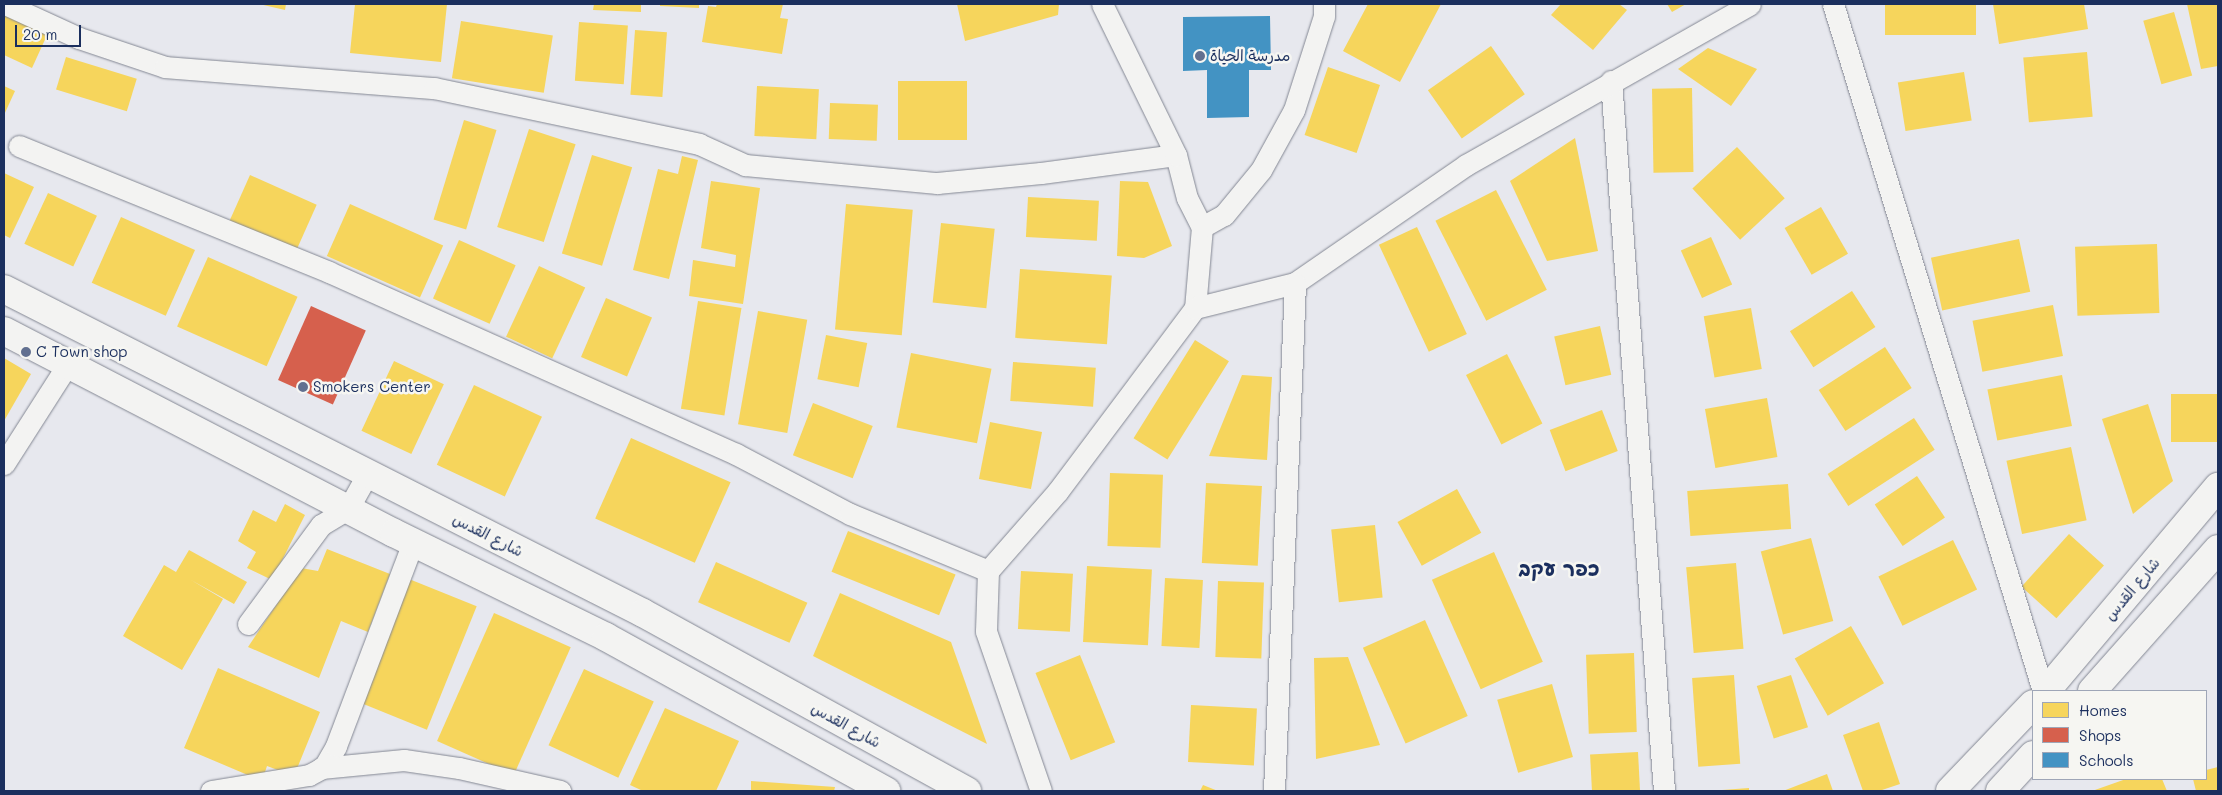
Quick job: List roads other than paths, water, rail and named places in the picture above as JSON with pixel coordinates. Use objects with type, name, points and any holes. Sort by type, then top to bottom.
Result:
[{"type":"main road","name":"شارع القدس","points":[[4,289],[643,613],[967,791]]},
{"type":"main road","points":[[4,331],[348,509],[606,637],[813,754],[886,791]]},
{"type":"main road","name":"شارع القدس","points":[[2045,690],[2218,487]]},
{"type":"main road","points":[[2093,690],[2218,549]]},
{"type":"main road","points":[[1950,791],[2032,705]]},
{"type":"main road","points":[[2000,791],[2032,756]]},
{"type":"street","points":[[5,4],[79,38],[165,67],[434,88],[699,144],[745,165],[937,183],[1041,173],[1176,155]]},
{"type":"street","points":[[1041,791],[986,631],[988,571],[1058,491],[1195,308],[1202,227],[1187,198],[1176,155],[1102,4]]},
{"type":"street","points":[[1202,227],[1224,215],[1261,170],[1294,110],[1324,16],[1324,4]]},
{"type":"street","points":[[1195,308],[1295,284],[1466,165],[1611,81],[1750,4]]},
{"type":"street","points":[[1833,4],[2044,690]]},
{"type":"street","points":[[1611,81],[1664,791]]},
{"type":"street","points":[[19,146],[329,272],[736,454],[850,514],[988,571]]},
{"type":"street","points":[[1274,791],[1295,284]]},
{"type":"street","points":[[4,464],[68,364]]},
{"type":"street","points":[[248,624],[321,525],[348,509],[368,473]]},
{"type":"street","points":[[321,768],[336,746],[413,542]]},
{"type":"street","points":[[211,791],[309,775],[321,768],[404,760],[459,768],[560,791]]},
{"type":"place","name":"مدرسة الحياة","points":[[1200,56]]},
{"type":"place","name":"C Town shop","points":[[26,352]]},
{"type":"place","name":"Smokers Center","points":[[303,387]]},
{"type":"district","name":"כפר עקב","points":[[1559,568]]}]
